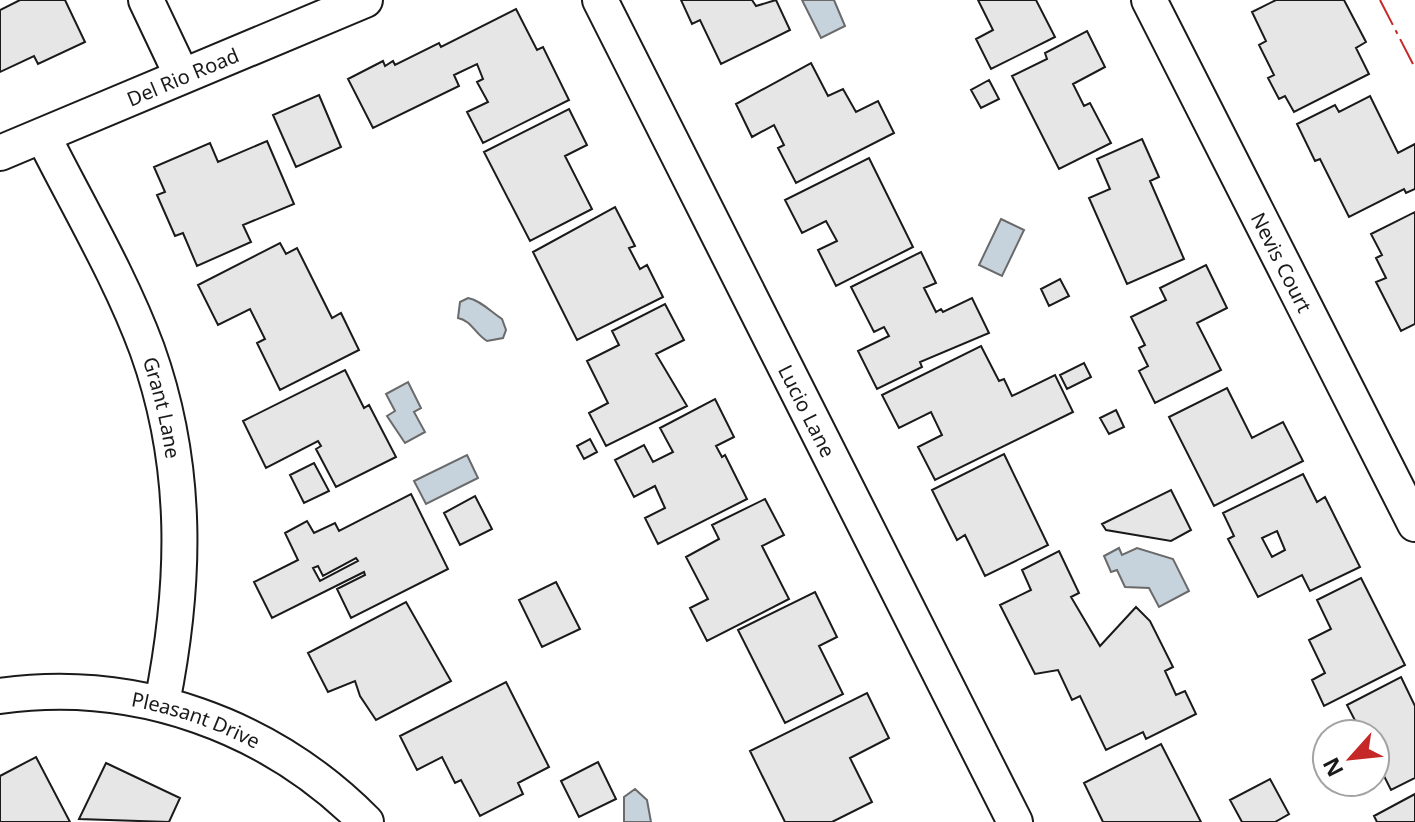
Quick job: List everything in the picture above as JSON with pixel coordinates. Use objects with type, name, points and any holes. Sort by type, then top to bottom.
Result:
[{"type":"street","points":[[146,0],[182,76]]},
{"type":"street","name":"Del Rio Road","points":[[0,153],[365,0]]},
{"type":"street","name":"Lucio Lane","points":[[600,0],[1015,822]]},
{"type":"street","name":"Nevis Court","points":[[1149,0],[1415,524]]},
{"type":"street","name":"Grant Lane","points":[[43,136],[146,347],[170,428],[177,473],[182,567],[178,611],[162,703]]},
{"type":"street","name":"Pleasant Drive","points":[[0,696],[70,692],[162,703],[244,732],[316,776],[366,822]]},
{"type":"shaded area","points":[[802,0],[834,0],[845,26],[821,38]]},
{"type":"shaded area","points":[[1001,219],[1024,230],[1002,276],[979,265]]},
{"type":"shaded area","points":[[468,298],[502,319],[506,330],[503,338],[487,341],[467,322],[458,318],[460,302]]},
{"type":"shaded area","points":[[408,382],[421,408],[414,412],[425,432],[405,443],[387,416],[395,411],[386,394]]},
{"type":"shaded area","points":[[467,455],[478,478],[426,504],[414,481]]},
{"type":"shaded area","points":[[1119,548],[1122,555],[1137,548],[1173,559],[1189,591],[1159,607],[1149,588],[1125,587],[1117,570],[1111,572],[1104,556]]},
{"type":"shaded area","points":[[635,789],[647,800],[651,822],[624,822],[624,797]]},
{"type":"building","points":[[20,0],[65,0],[85,42],[38,64],[34,56],[0,72],[0,10]]},
{"type":"building","points":[[681,0],[752,0],[756,6],[776,0],[790,30],[721,64],[700,20],[692,24]]},
{"type":"building","points":[[978,0],[1036,0],[1055,37],[991,69],[976,39],[993,30]]},
{"type":"building","points":[[1276,0],[1344,0],[1366,42],[1356,48],[1369,74],[1294,112],[1285,96],[1279,99],[1268,78],[1274,75],[1259,45],[1266,41],[1252,12]]},
{"type":"building","points":[[516,9],[537,50],[543,47],[569,100],[483,143],[467,112],[488,102],[477,82],[483,79],[477,64],[454,75],[459,86],[373,128],[348,79],[383,61],[385,66],[393,61],[395,65],[439,43],[441,47]]},
{"type":"building","points":[[1087,31],[1105,67],[1073,84],[1084,106],[1090,103],[1111,143],[1059,169],[1012,76],[1047,59],[1045,53]]},
{"type":"building","points":[[811,63],[828,96],[843,89],[856,112],[878,101],[894,133],[796,183],[778,148],[784,145],[774,125],[752,137],[736,104]]},
{"type":"building","points":[[989,80],[999,99],[981,108],[971,90]]},
{"type":"building","points":[[319,95],[341,147],[296,167],[273,115]]},
{"type":"building","points":[[1370,96],[1398,153],[1415,144],[1415,189],[1406,193],[1404,189],[1349,217],[1320,159],[1315,161],[1297,124],[1335,105],[1339,112]]},
{"type":"building","points":[[569,109],[587,145],[565,156],[592,209],[530,241],[484,152]]},
{"type":"building","points":[[1142,139],[1159,177],[1150,181],[1184,259],[1127,284],[1089,198],[1110,189],[1097,159]]},
{"type":"building","points":[[267,141],[294,204],[243,225],[251,242],[197,266],[183,233],[175,236],[157,195],[165,192],[154,167],[210,143],[218,162]]},
{"type":"building","points":[[869,158],[913,247],[836,286],[818,250],[837,241],[826,221],[802,233],[785,200]]},
{"type":"building","points":[[615,207],[635,246],[629,248],[640,269],[647,265],[663,297],[577,340],[533,252]]},
{"type":"building","points":[[1415,212],[1415,324],[1401,331],[1376,282],[1386,278],[1376,258],[1382,255],[1371,234]]},
{"type":"building","points":[[280,243],[286,254],[297,248],[332,318],[341,313],[359,350],[280,390],[257,343],[265,339],[250,309],[218,325],[198,285]]},
{"type":"building","points":[[921,252],[936,283],[924,288],[936,312],[941,309],[943,312],[972,298],[989,333],[920,362],[922,367],[877,389],[858,351],[889,336],[884,327],[874,332],[851,287]]},
{"type":"building","points":[[1206,265],[1227,308],[1197,323],[1221,370],[1155,403],[1139,371],[1148,366],[1139,348],[1145,345],[1131,317],[1166,300],[1160,288]]},
{"type":"building","points":[[1060,279],[1069,296],[1049,306],[1041,289]]},
{"type":"building","points":[[665,304],[684,340],[656,354],[687,406],[606,446],[589,413],[608,403],[587,361],[619,345],[612,331]]},
{"type":"building","points":[[981,346],[999,381],[1004,379],[1012,396],[1055,375],[1073,412],[935,480],[918,447],[942,435],[931,412],[899,428],[882,395]]},
{"type":"building","points":[[1084,363],[1091,377],[1067,389],[1060,375]]},
{"type":"building","points":[[345,370],[364,408],[369,405],[396,457],[336,487],[316,449],[321,446],[318,441],[266,468],[243,421]]},
{"type":"building","points":[[1227,388],[1252,438],[1283,422],[1303,461],[1214,506],[1169,417]]},
{"type":"building","points":[[715,399],[734,437],[716,446],[722,457],[725,455],[747,499],[658,544],[645,518],[665,508],[655,486],[634,497],[615,460],[644,445],[653,462],[673,452],[660,428]]},
{"type":"building","points":[[1116,410],[1124,427],[1109,434],[1100,418]]},
{"type":"building","points":[[590,439],[597,452],[584,459],[577,446]]},
{"type":"building","points":[[1004,454],[1048,545],[985,576],[965,535],[957,540],[932,490]]},
{"type":"building","points":[[314,463],[329,491],[304,503],[290,475]]},
{"type":"building","points":[[1303,474],[1317,502],[1325,497],[1360,567],[1310,591],[1302,575],[1258,597],[1228,539],[1234,536],[1223,513]],"holes":[[[1277,531],[1285,550],[1272,557],[1262,538]]]},
{"type":"building","points":[[1171,490],[1191,530],[1171,541],[1106,530],[1102,524]]},
{"type":"building","points":[[411,494],[448,569],[351,618],[337,589],[365,575],[364,572],[272,618],[254,582],[298,560],[285,533],[307,521],[314,533],[335,523],[339,531]],"holes":[[[356,558],[358,561],[320,581],[313,568],[318,566],[323,576]]]},
{"type":"building","points":[[475,496],[492,529],[460,545],[444,513]]},
{"type":"building","points":[[765,499],[784,535],[762,546],[789,599],[707,641],[690,608],[708,599],[686,557],[719,539],[712,525]]},
{"type":"building","points":[[1059,551],[1079,593],[1071,597],[1100,646],[1136,607],[1150,621],[1173,667],[1165,671],[1176,695],[1185,691],[1196,714],[1146,739],[1143,732],[1106,750],[1080,696],[1072,700],[1058,670],[1035,674],[1000,605],[1031,590],[1022,570]]},
{"type":"building","points":[[1361,578],[1405,665],[1324,706],[1312,680],[1325,673],[1309,640],[1331,629],[1317,600]]},
{"type":"building","points":[[556,582],[580,629],[542,647],[519,600]]},
{"type":"building","points":[[815,592],[837,637],[819,646],[843,694],[785,723],[738,630]]},
{"type":"building","points":[[406,602],[451,681],[376,720],[360,696],[355,681],[328,692],[308,653]]},
{"type":"building","points":[[1401,677],[1415,706],[1415,778],[1391,790],[1391,718],[1354,718],[1347,705]]},
{"type":"building","points":[[506,682],[549,767],[518,783],[523,794],[480,816],[461,780],[455,783],[442,757],[417,770],[400,736]]},
{"type":"building","points":[[867,693],[889,738],[850,758],[872,802],[832,822],[785,822],[750,751]]},
{"type":"building","points":[[1161,744],[1201,822],[1103,822],[1084,783]]},
{"type":"building","points":[[36,757],[70,822],[0,822],[0,776]]},
{"type":"building","points":[[598,762],[616,799],[579,817],[561,781]]},
{"type":"building","points":[[106,763],[180,798],[169,822],[79,819]]},
{"type":"building","points":[[1270,779],[1289,814],[1275,822],[1242,822],[1230,800]]},
{"type":"building","points":[[1415,794],[1415,822],[1377,822],[1374,816]]},
{"type":"power","points":[[1380,0],[1415,68]]}]
